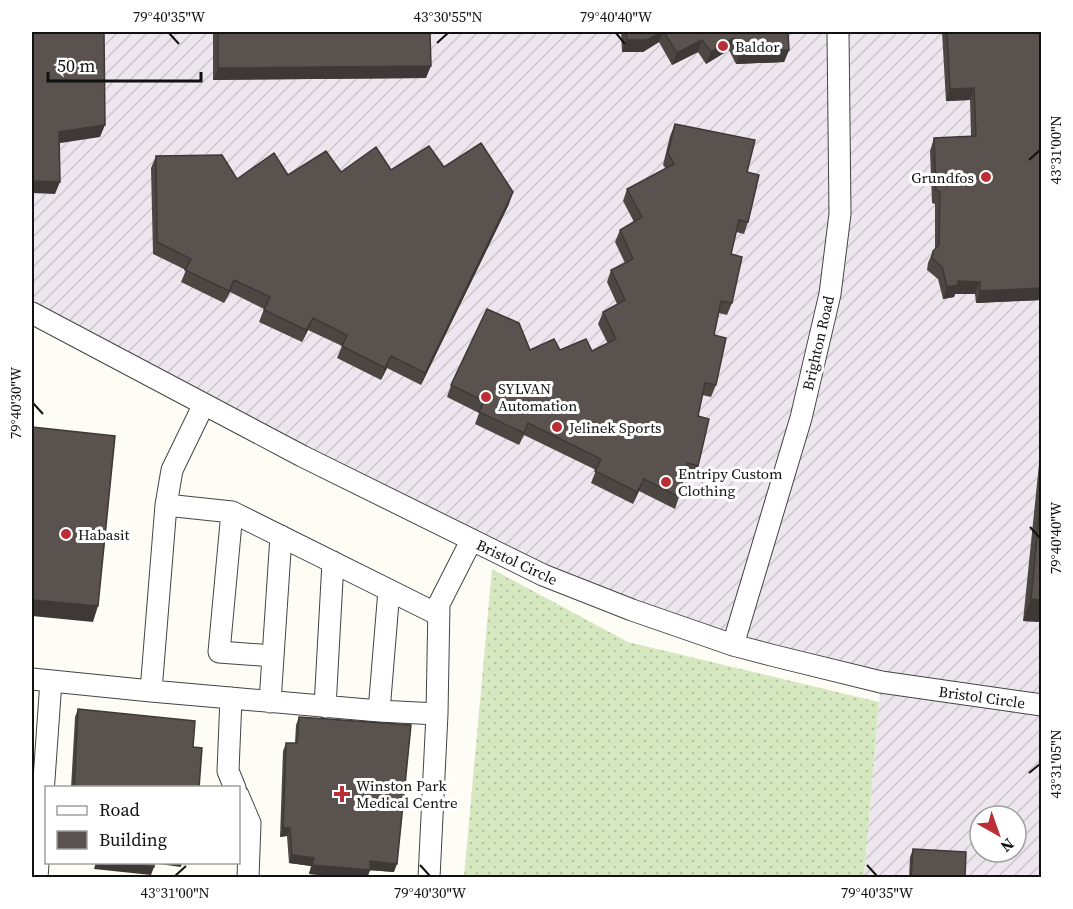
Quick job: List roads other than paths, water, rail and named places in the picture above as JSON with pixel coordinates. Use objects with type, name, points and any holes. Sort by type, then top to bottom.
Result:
[{"type":"street","name":"Brighton Road","points":[[733,645],[801,418],[830,294],[840,214],[838,32]]},
{"type":"street","name":"Bristol Circle","points":[[32,313],[471,541],[543,575],[733,645],[881,682],[1041,705]]},
{"type":"street","points":[[151,691],[166,505],[172,470],[204,404]]},
{"type":"street","points":[[166,505],[232,512],[439,615]]},
{"type":"street","points":[[232,512],[219,652],[273,656]]},
{"type":"street","points":[[270,702],[281,536]]},
{"type":"street","points":[[429,878],[437,714],[439,604],[471,541]]},
{"type":"street","points":[[325,707],[333,562]]},
{"type":"street","points":[[380,711],[389,590]]},
{"type":"street","points":[[37,878],[41,680],[325,707],[437,714]]},
{"type":"street","points":[[231,698],[228,771],[234,786]]},
{"type":"street","points":[[240,800],[250,823],[248,878]]},
{"type":"place","name":"Baldor","points":[[723,46]]},
{"type":"place","name":"Grundfos","points":[[986,177]]},
{"type":"place","name":"SYLVAN Automation","points":[[486,397]]},
{"type":"place","name":"Jelinek Sports","points":[[557,427]]},
{"type":"place","name":"Entripy Custom Clothing","points":[[666,482]]},
{"type":"place","name":"Habasit","points":[[66,534]]},
{"type":"place","name":"Winston Park Medical Centre","points":[[342,794]]}]
